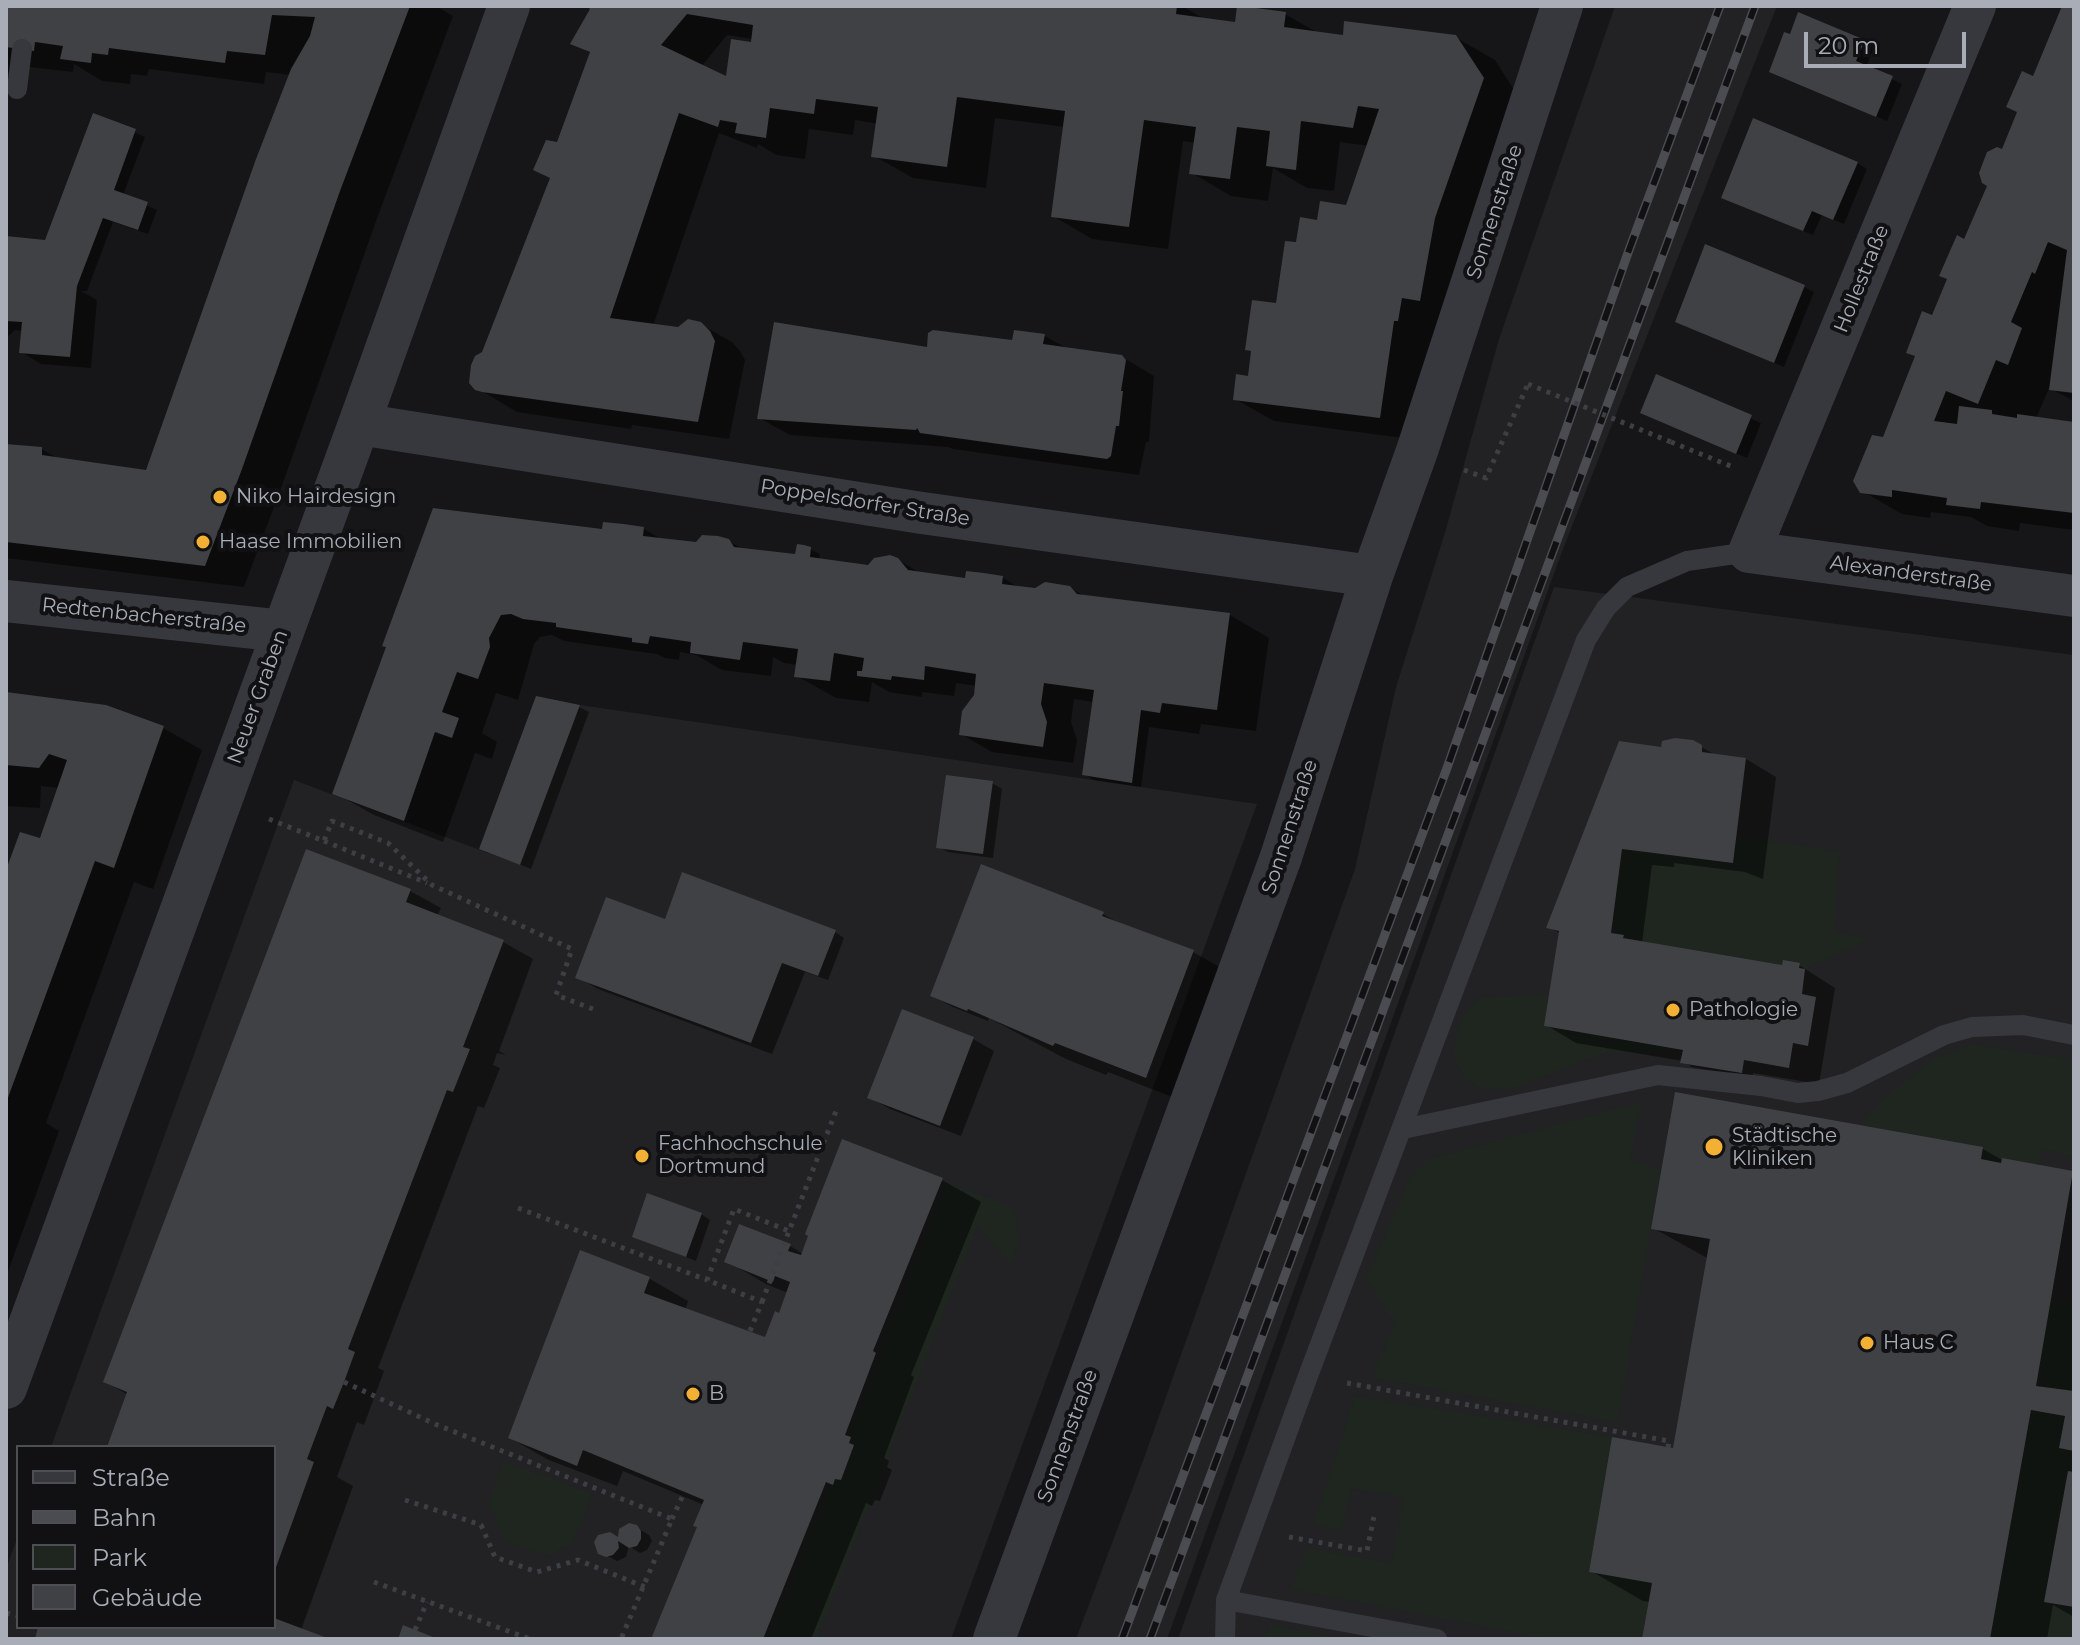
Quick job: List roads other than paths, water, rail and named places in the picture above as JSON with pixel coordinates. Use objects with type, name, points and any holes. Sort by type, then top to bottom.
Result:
[{"type":"street","name":"Neuer Graben","points":[[6,1388],[509,6]]},
{"type":"street","name":"Sonnenstraße","points":[[994,1639],[1281,857],[1562,6]]},
{"type":"street","name":"Hollestraße","points":[[1749,552],[1975,6]]},
{"type":"street","name":"Poppelsdorfer Straße","points":[[359,424],[935,515],[1372,576]]},
{"type":"street","name":"Alexanderstraße","points":[[1749,552],[2074,596]]},
{"type":"street","name":"Redtenbacherstraße","points":[[6,601],[283,631]]},
{"type":"lane","points":[[17,89],[22,49]]},
{"type":"lane","points":[[1225,1639],[1226,1600],[1586,640],[1606,608],[1627,587],[1687,561],[1749,552]]},
{"type":"lane","points":[[1403,1129],[1658,1075],[1798,1093],[1818,1091],[1847,1083],[1944,1035],[1972,1027],[2023,1025],[2074,1035]]},
{"type":"lane","points":[[1226,1600],[1437,1639]]},
{"type":"railway","points":[[1122,1639],[1447,768],[1629,250],[1720,6]]},
{"type":"railway","points":[[1150,1639],[1755,6]]},
{"type":"place","name":"Niko Hairdesign","points":[[220,497]]},
{"type":"place","name":"Haase Immobilien","points":[[203,542]]},
{"type":"place","name":"Pathologie","points":[[1673,1010]]},
{"type":"place","name":"Städtische Kliniken","points":[[1714,1147]]},
{"type":"place","name":"Fachhochschule Dortmund","points":[[642,1156]]},
{"type":"place","name":"Haus C","points":[[1867,1343]]},
{"type":"place","name":"B","points":[[693,1394]]}]
